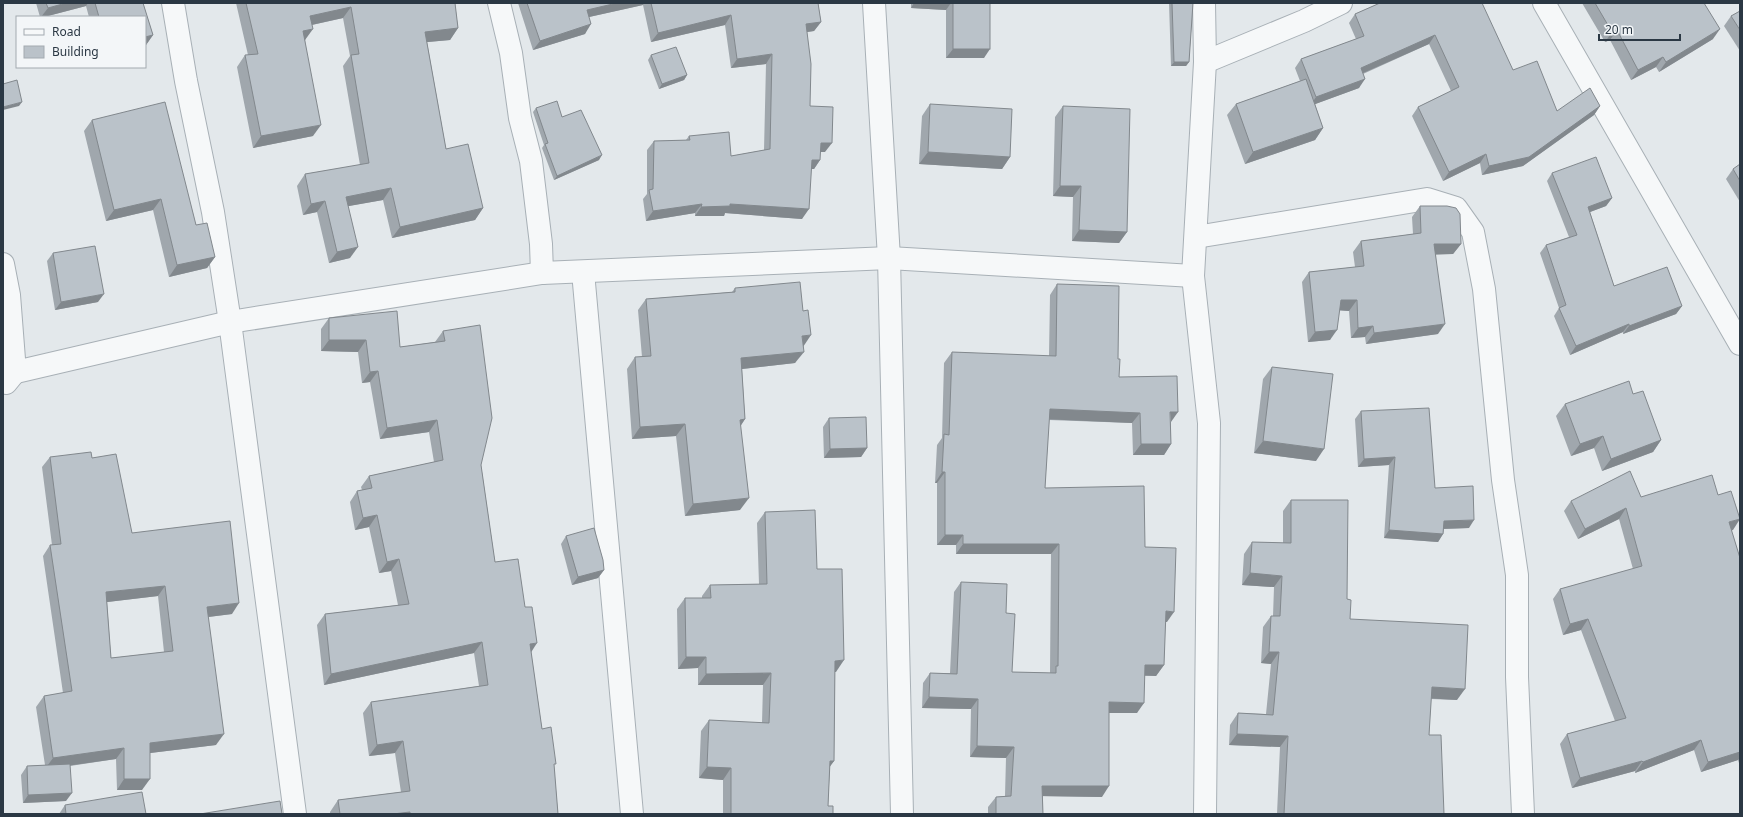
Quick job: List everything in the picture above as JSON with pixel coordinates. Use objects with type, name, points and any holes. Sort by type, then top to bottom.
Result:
[{"type":"street","points":[[172,3],[186,81],[213,212],[230,322],[296,814]]},
{"type":"street","points":[[499,3],[511,54],[520,118],[531,161],[541,244],[542,273]]},
{"type":"street","points":[[874,3],[889,258],[902,814]]},
{"type":"street","points":[[1204,3],[1205,62],[1193,276],[1210,423],[1205,814]]},
{"type":"street","points":[[1205,62],[1304,21],[1341,3]]},
{"type":"street","points":[[1544,3],[1740,344]]},
{"type":"street","points":[[1196,237],[1427,199],[1456,208],[1474,232],[1484,289],[1503,480],[1517,574],[1517,677],[1523,814]]},
{"type":"street","points":[[3,264],[9,295],[7,378],[230,322],[542,273],[675,266],[889,258],[1193,276]]},
{"type":"street","points":[[583,272],[632,814]]},
{"type":"building","points":[[46,3],[66,3],[48,8]]},
{"type":"building","points":[[95,3],[143,3],[153,35],[146,37],[146,16],[99,16]]},
{"type":"building","points":[[246,3],[455,3],[458,28],[425,32],[446,149],[468,144],[483,208],[400,227],[391,188],[346,197],[358,247],[337,252],[325,201],[311,204],[305,174],[369,163],[351,55],[359,54],[351,7],[310,16],[313,29],[303,31],[321,125],[261,136],[245,55],[258,54]]},
{"type":"building","points":[[527,3],[617,3],[587,10],[591,24],[540,41]]},
{"type":"building","points":[[651,3],[818,3],[821,22],[806,24],[811,64],[810,106],[833,107],[832,143],[821,143],[820,160],[812,160],[809,209],[730,204],[730,206],[701,207],[702,204],[653,211],[649,190],[653,189],[654,141],[690,140],[689,136],[729,132],[731,156],[770,149],[772,54],[737,59],[731,15],[658,33]]},
{"type":"building","points":[[953,3],[990,3],[990,49],[953,49]]},
{"type":"building","points":[[1172,3],[1193,3],[1189,62],[1174,62]]},
{"type":"building","points":[[1380,3],[1482,3],[1513,70],[1537,61],[1557,111],[1590,88],[1600,106],[1529,157],[1489,166],[1486,154],[1449,172],[1418,107],[1459,87],[1435,35],[1361,68],[1365,79],[1316,97],[1301,59],[1364,36],[1355,14]]},
{"type":"building","points":[[1595,3],[1704,3],[1720,29],[1666,62],[1663,57],[1638,70],[1617,30],[1612,32]]},
{"type":"building","points":[[1740,11],[1740,30],[1731,16]]},
{"type":"building","points":[[676,47],[687,75],[662,84],[651,55]]},
{"type":"building","points":[[1306,79],[1323,128],[1253,152],[1236,104]]},
{"type":"building","points":[[17,80],[22,102],[3,107],[3,84]]},
{"type":"building","points":[[557,101],[562,117],[581,110],[602,155],[557,176],[545,144],[548,143],[536,108]]},
{"type":"building","points":[[165,102],[196,225],[207,223],[215,257],[177,265],[161,199],[114,210],[92,120]]},
{"type":"building","points":[[930,104],[1012,109],[1010,157],[928,152]]},
{"type":"building","points":[[1063,106],[1130,109],[1127,232],[1079,230],[1081,186],[1060,186]]},
{"type":"building","points":[[1596,157],[1612,198],[1588,207],[1614,286],[1667,267],[1682,306],[1629,326],[1629,324],[1576,346],[1559,308],[1566,305],[1546,245],[1577,235],[1552,173]]},
{"type":"building","points":[[1740,164],[1740,181],[1733,169]]},
{"type":"building","points":[[1420,206],[1447,206],[1456,208],[1460,214],[1461,244],[1434,244],[1445,324],[1374,333],[1373,326],[1358,328],[1357,300],[1341,300],[1337,330],[1315,332],[1309,272],[1364,266],[1361,241],[1421,233]]},
{"type":"building","points":[[95,246],[104,294],[61,302],[53,253]]},
{"type":"building","points":[[800,282],[803,311],[808,310],[811,335],[802,336],[804,352],[741,358],[745,419],[740,420],[749,498],[693,504],[685,424],[640,427],[635,357],[651,356],[646,299],[735,292],[735,288]]},
{"type":"building","points":[[1057,284],[1119,286],[1119,377],[1177,376],[1178,412],[1170,412],[1171,444],[1141,444],[1140,413],[1050,409],[1045,488],[1144,486],[1145,547],[1176,548],[1174,612],[1166,611],[1164,665],[1145,665],[1144,703],[1109,702],[1109,786],[1042,786],[1043,814],[996,814],[996,797],[1011,796],[1014,747],[977,746],[978,699],[929,697],[930,673],[957,674],[961,582],[1007,584],[1006,613],[1015,614],[1012,672],[1056,673],[1056,666],[1058,666],[1059,544],[963,544],[963,535],[945,535],[945,472],[942,472],[944,434],[949,435],[952,352],[1056,356]]},
{"type":"building","points":[[397,311],[400,347],[445,341],[443,331],[480,325],[492,418],[481,465],[495,562],[518,559],[525,607],[532,607],[537,643],[530,644],[542,729],[551,727],[556,764],[554,764],[558,814],[410,814],[410,812],[393,814],[340,814],[338,800],[410,791],[403,741],[377,745],[371,702],[488,685],[482,642],[331,674],[325,614],[409,604],[399,559],[387,562],[377,515],[363,518],[357,491],[372,488],[369,476],[443,460],[437,420],[387,428],[378,371],[370,372],[366,340],[329,340],[329,318]]},
{"type":"building","points":[[1272,367],[1333,374],[1324,449],[1263,441]]},
{"type":"building","points":[[1629,381],[1633,394],[1643,391],[1661,440],[1611,459],[1603,436],[1580,444],[1565,404]]},
{"type":"building","points":[[1429,408],[1435,488],[1473,486],[1474,520],[1444,521],[1443,534],[1389,530],[1395,457],[1364,459],[1361,411]]},
{"type":"building","points":[[866,417],[867,448],[830,449],[829,418]]},
{"type":"building","points":[[91,452],[92,458],[116,454],[132,533],[230,521],[239,603],[207,607],[224,734],[150,743],[150,779],[124,779],[124,748],[53,758],[44,696],[72,691],[50,545],[61,544],[50,457]],"holes":[[[165,586],[173,651],[111,658],[106,592]]]},
{"type":"building","points":[[1630,471],[1641,497],[1712,475],[1718,495],[1731,491],[1740,519],[1729,522],[1740,558],[1740,752],[1708,762],[1701,740],[1643,762],[1642,761],[1580,778],[1567,734],[1626,718],[1588,619],[1570,624],[1560,589],[1642,566],[1626,508],[1585,529],[1571,501]]},
{"type":"building","points":[[1291,500],[1348,500],[1347,599],[1351,600],[1350,619],[1468,625],[1465,689],[1432,687],[1429,735],[1441,735],[1444,814],[1284,814],[1288,736],[1237,734],[1238,713],[1273,715],[1279,652],[1269,652],[1271,616],[1280,616],[1282,576],[1250,573],[1252,542],[1291,543]]},
{"type":"building","points":[[815,510],[817,569],[842,569],[844,660],[835,661],[834,761],[830,761],[828,806],[833,806],[833,814],[731,814],[731,768],[707,767],[709,720],[769,723],[771,673],[706,674],[706,657],[686,657],[685,598],[711,598],[710,585],[767,584],[765,512]]},
{"type":"building","points":[[594,528],[603,560],[604,570],[578,577],[566,536]]},
{"type":"building","points":[[70,764],[72,793],[28,795],[27,766]]},
{"type":"building","points":[[142,792],[146,814],[66,814],[65,805]]},
{"type":"building","points":[[280,801],[282,814],[200,814]]}]
